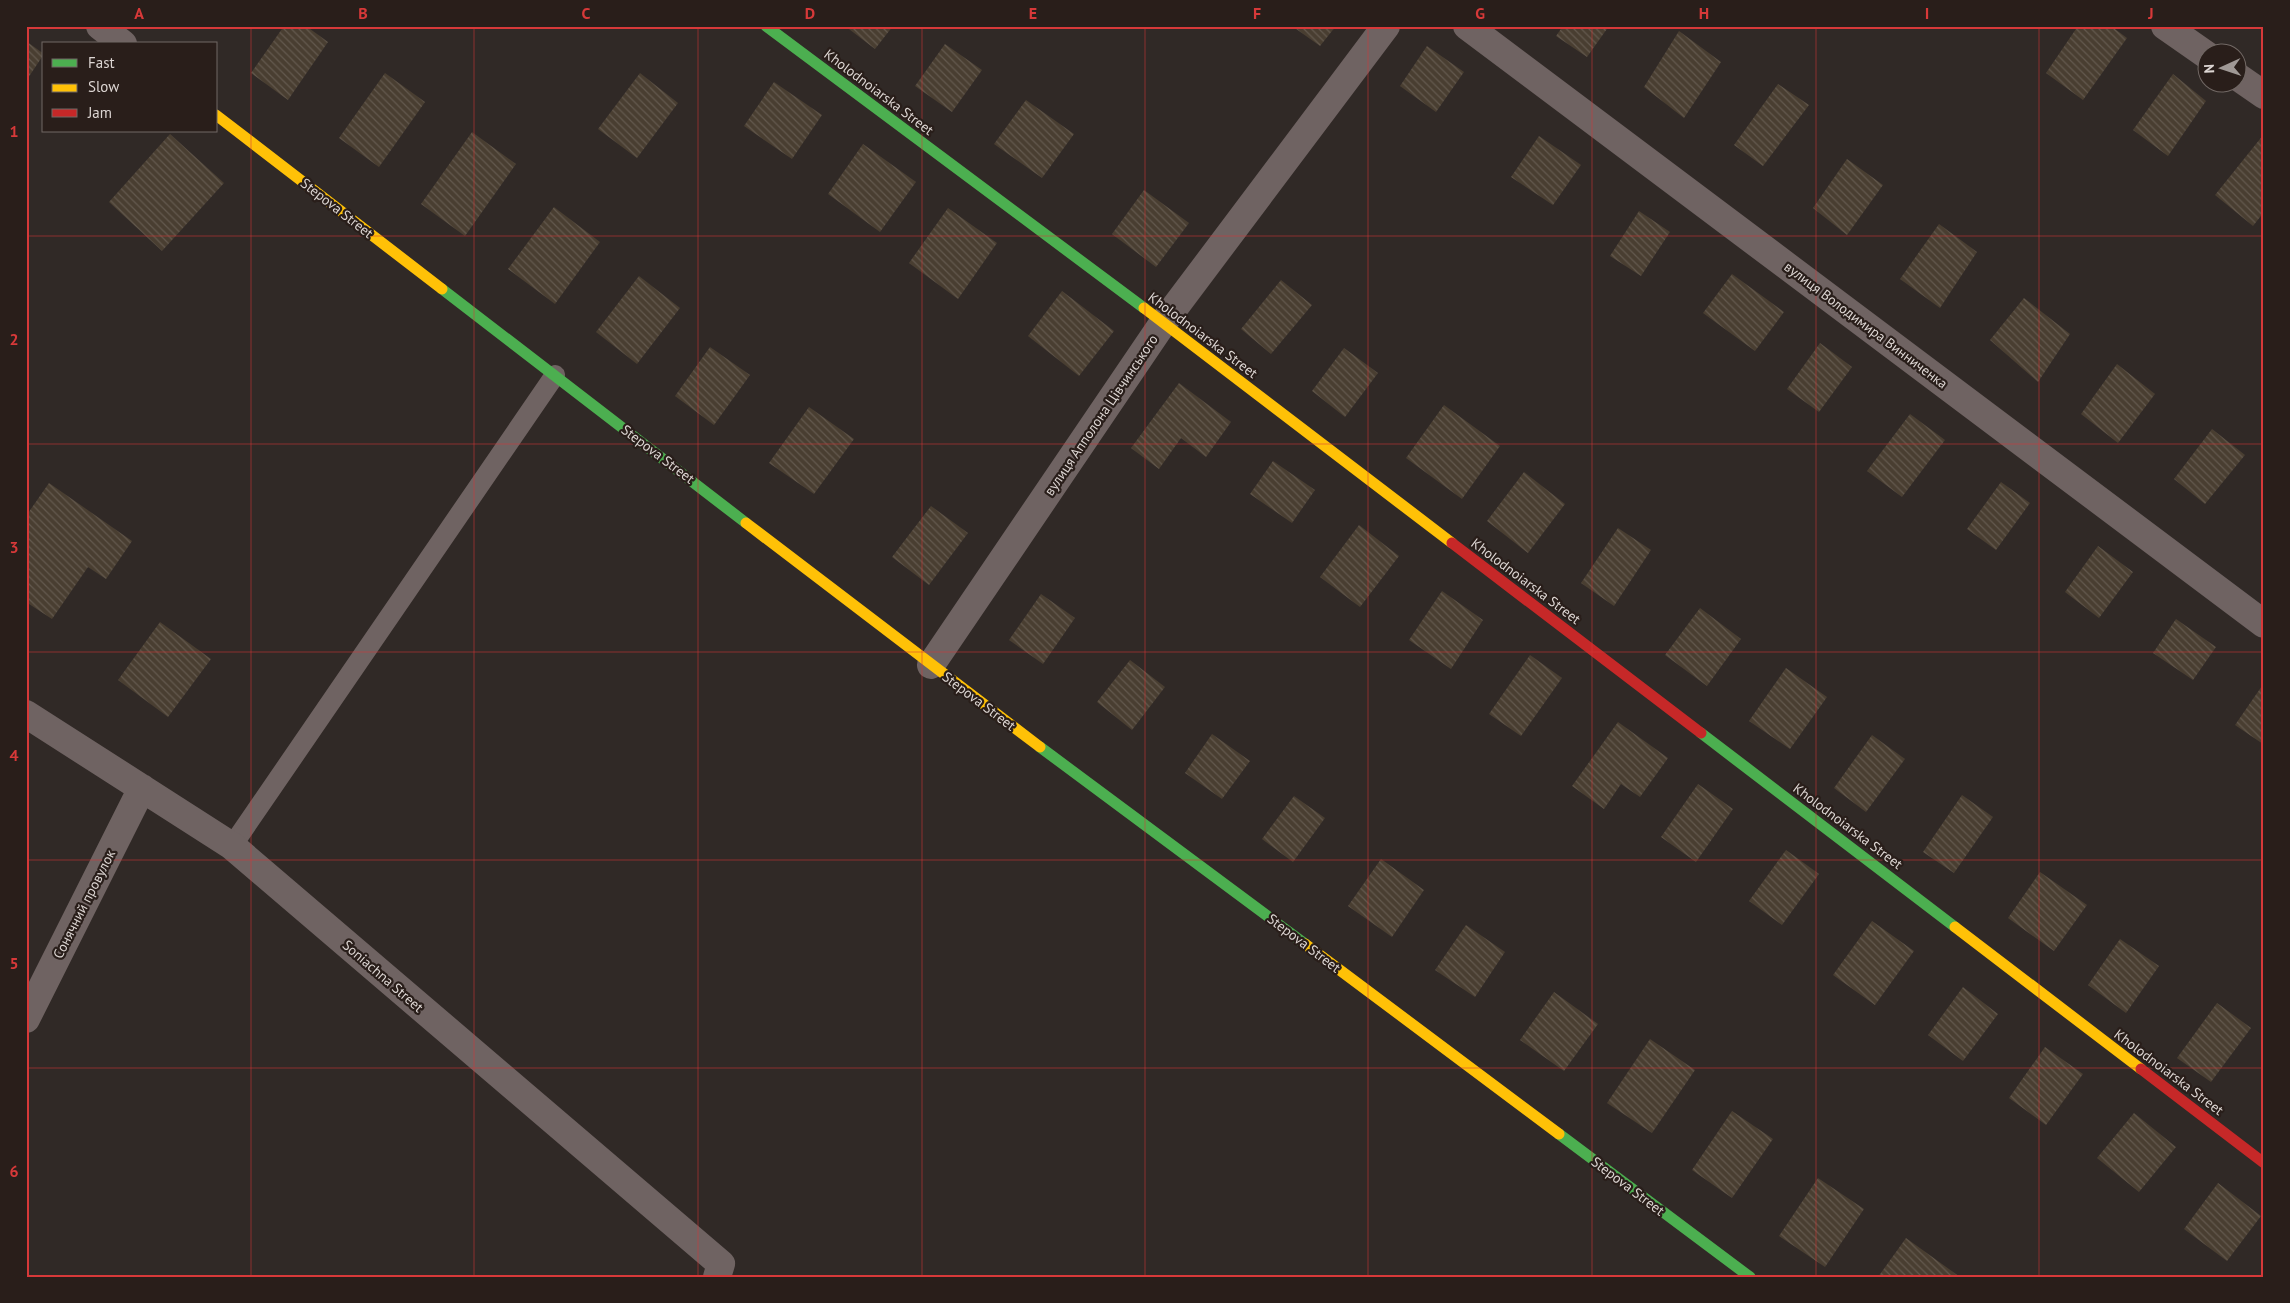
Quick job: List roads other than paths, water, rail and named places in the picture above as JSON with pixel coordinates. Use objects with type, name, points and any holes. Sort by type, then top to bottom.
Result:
[{"type":"street","points":[[100,26],[120,42]]},
{"type":"street","name":"Kholodnoiarska Street","points":[[766,26],[1163,323],[2264,1163]]},
{"type":"street","name":"вулиця Апполона Цівчинського","points":[[931,665],[1163,323],[1386,26]]},
{"type":"street","name":"вулиця Володимира Винниченка","points":[[1467,26],[2264,624]]},
{"type":"street","points":[[2165,26],[2198,49]]},
{"type":"street","points":[[2248,84],[2264,95]]},
{"type":"street","name":"Stepova Street","points":[[218,117],[931,665],[1750,1277]]},
{"type":"street","name":"Soniachna Street","points":[[26,714],[232,846],[719,1270]]},
{"type":"street","name":"Сонячний провулок","points":[[26,1019],[142,788]]},
{"type":"lane","points":[[232,846],[555,375]]}]
